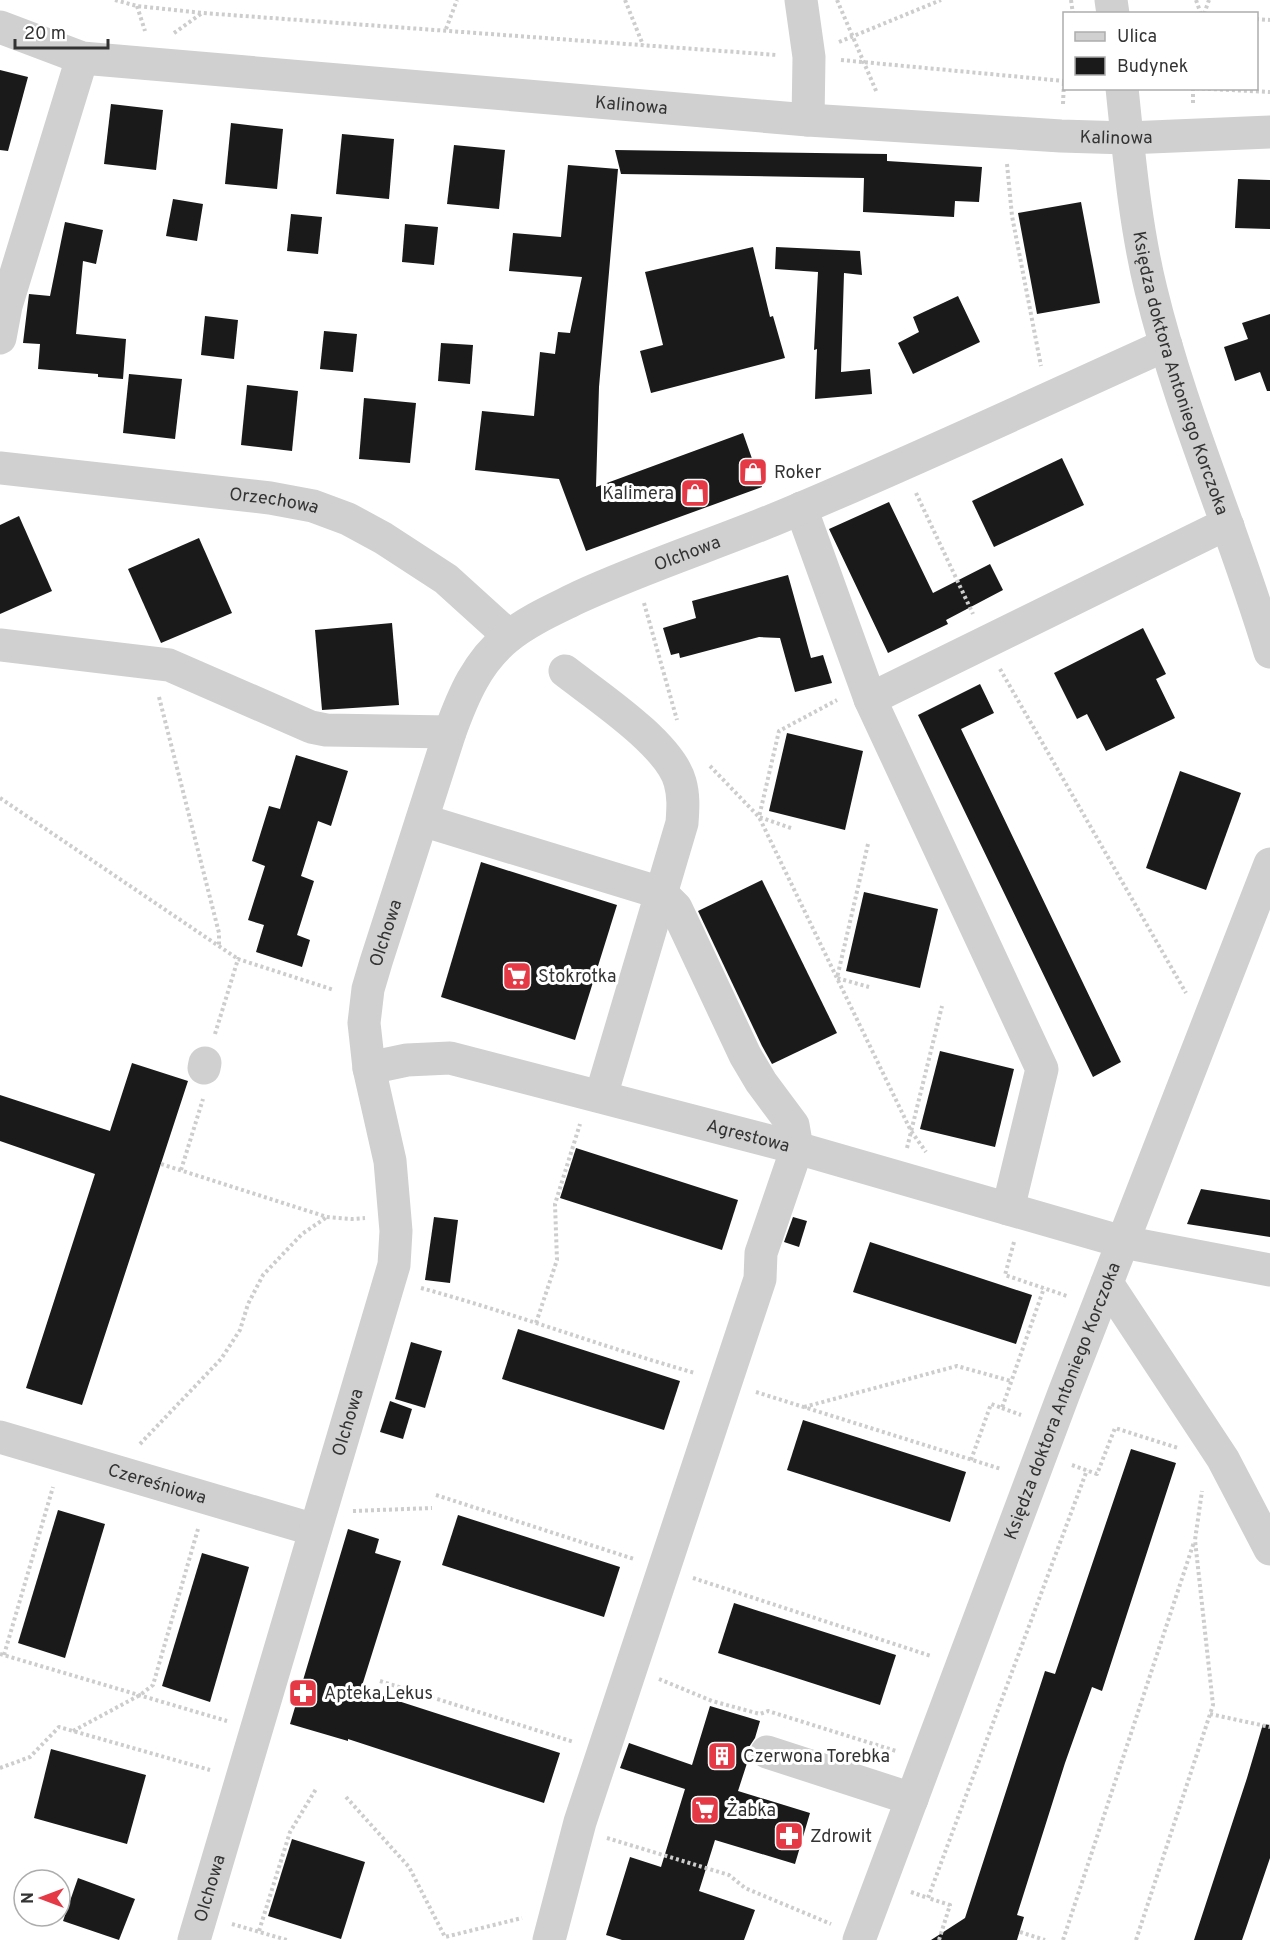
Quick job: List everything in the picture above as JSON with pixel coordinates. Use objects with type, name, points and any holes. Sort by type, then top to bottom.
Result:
[{"type":"street","points":[[801,0],[809,57],[808,120]]},
{"type":"street","name":"Kalinowa","points":[[0,27],[82,58],[808,120],[1127,138],[1270,132]]},
{"type":"street","points":[[0,338],[6,306],[82,58]]},
{"type":"street","name":"Księdza doktora Antoniego Korczoka","points":[[1122,90],[1127,138],[1151,289],[1166,345],[1270,652]]},
{"type":"street","name":"Olchowa","points":[[194,1940],[394,1265],[396,1231],[390,1161],[369,1068],[364,1023],[369,989],[422,820],[450,732],[475,674],[490,654],[509,636],[548,612],[604,586],[880,475],[1166,345]]},
{"type":"street","name":"Orzechowa","points":[[0,468],[270,498],[313,506],[348,519],[383,538],[446,579],[509,636]]},
{"type":"street","points":[[801,508],[856,698],[1042,1069],[1008,1209]]},
{"type":"street","points":[[856,698],[986,642],[1212,531],[1228,526]]},
{"type":"street","points":[[0,645],[169,665],[311,727],[326,730],[450,732]]},
{"type":"street","points":[[565,671],[649,737],[667,756],[680,780],[684,803],[682,823],[661,893],[591,1108]]},
{"type":"street","points":[[422,820],[661,893],[676,908],[745,1055],[761,1082],[793,1125],[797,1148],[761,1253],[760,1279],[711,1378],[664,1569],[578,1829],[549,1940]]},
{"type":"street","name":"Księdza doktora Antoniego Korczoka","points":[[848,1933],[912,1799],[1107,1283],[1270,864]]},
{"type":"street","name":"Agrestowa","points":[[369,1068],[407,1060],[450,1058],[591,1108],[797,1148],[1123,1242],[1270,1270]]},
{"type":"street","points":[[1107,1283],[1223,1459],[1270,1549]]},
{"type":"street","name":"Czereśniowa","points":[[0,1437],[315,1530]]},
{"type":"street","points":[[767,1752],[912,1799]]},
{"type":"path","points":[[115,0],[137,6],[203,13],[809,57],[1063,81]]},
{"type":"path","points":[[446,29],[457,0]]},
{"type":"path","points":[[625,0],[643,45]]},
{"type":"path","points":[[837,0],[851,37],[891,125]]},
{"type":"path","points":[[809,57],[941,0]]},
{"type":"path","points":[[137,6],[148,38]]},
{"type":"path","points":[[168,37],[203,13]]},
{"type":"path","points":[[1239,90],[1270,92]]},
{"type":"path","points":[[1007,162],[1012,216],[1042,367]]},
{"type":"path","points":[[915,491],[986,642],[1186,994]]},
{"type":"path","points":[[644,603],[679,727]]},
{"type":"path","points":[[150,661],[219,933],[219,947]]},
{"type":"path","points":[[759,817],[779,731],[856,698]]},
{"type":"path","points":[[708,764],[759,817],[911,1131],[929,1157]]},
{"type":"path","points":[[0,798],[238,959],[334,990]]},
{"type":"path","points":[[759,817],[791,828]]},
{"type":"path","points":[[837,978],[868,844]]},
{"type":"path","points":[[181,1170],[206,1092],[201,1077],[238,959]]},
{"type":"path","points":[[837,978],[869,987]]},
{"type":"path","points":[[906,1153],[942,1006]]},
{"type":"path","points":[[536,1323],[557,1260],[555,1204],[591,1108]]},
{"type":"path","points":[[161,1164],[327,1216],[352,1219],[368,1217]]},
{"type":"path","points":[[112,1470],[144,1440],[221,1359],[240,1330],[248,1304],[263,1275],[302,1234],[327,1216]]},
{"type":"path","points":[[1014,1241],[1005,1275],[1071,1297]]},
{"type":"path","points":[[410,1285],[491,1307],[1005,1470]]},
{"type":"path","points":[[1002,1408],[1044,1288]]},
{"type":"path","points":[[804,1407],[957,1366],[1011,1381]]},
{"type":"path","points":[[971,1460],[991,1404],[1025,1416]]},
{"type":"path","points":[[1068,1463],[1098,1474],[1114,1428],[1185,1451]]},
{"type":"path","points":[[928,1898],[1087,1470]]},
{"type":"path","points":[[56,1478],[2,1655],[229,1721]]},
{"type":"path","points":[[1063,1940],[1195,1540],[1202,1489]]},
{"type":"path","points":[[436,1495],[934,1657]]},
{"type":"path","points":[[344,1512],[432,1508]]},
{"type":"path","points":[[73,1731],[140,1695],[153,1685],[200,1520]]},
{"type":"path","points":[[1136,1940],[1213,1705],[1195,1540]]},
{"type":"path","points":[[380,1682],[603,1752]]},
{"type":"path","points":[[688,1690],[712,1701],[760,1714],[768,1711],[899,1752]]},
{"type":"path","points":[[1210,1714],[1270,1727]]},
{"type":"path","points":[[0,1768],[30,1756],[59,1727],[214,1771]]},
{"type":"path","points":[[258,1930],[290,1832],[316,1789]]},
{"type":"path","points":[[346,1797],[409,1867],[444,1939],[558,1908]]},
{"type":"path","points":[[578,1829],[729,1875],[745,1888],[848,1933]]},
{"type":"path","points":[[917,1894],[950,1905],[939,1940]]},
{"type":"path","points":[[230,1923],[287,1940]]},
{"type":"path","points":[[1024,1940],[1020,1932],[1045,1940]]},
{"type":"building","points":[[0,70],[28,77],[8,151],[0,150]]},
{"type":"building","points":[[111,104],[163,110],[156,170],[104,164]]},
{"type":"building","points":[[231,123],[283,129],[277,189],[225,184]]},
{"type":"building","points":[[342,134],[394,139],[389,199],[336,194]]},
{"type":"building","points":[[454,145],[505,150],[499,209],[447,204]]},
{"type":"building","points":[[615,150],[887,154],[887,161],[982,167],[979,202],[955,201],[954,217],[863,212],[864,178],[621,174]]},
{"type":"building","points":[[568,165],[618,169],[599,387],[596,487],[743,433],[762,487],[586,551],[559,479],[475,470],[482,411],[534,416],[540,352],[555,354],[558,332],[570,333],[582,277],[509,271],[513,233],[561,237]]},
{"type":"building","points":[[1238,179],[1270,180],[1270,229],[1235,228]]},
{"type":"building","points":[[173,199],[203,204],[197,241],[166,236]]},
{"type":"building","points":[[1081,202],[1100,303],[1037,314],[1018,213]]},
{"type":"building","points":[[291,214],[322,217],[318,254],[287,251]]},
{"type":"building","points":[[65,222],[103,230],[96,264],[83,261],[76,334],[126,339],[123,379],[98,377],[98,374],[38,369],[40,344],[23,343],[29,294],[50,296]]},
{"type":"building","points":[[405,224],[438,227],[434,265],[402,262]]},
{"type":"building","points":[[753,247],[770,317],[773,316],[785,358],[651,393],[640,351],[663,345],[645,272]]},
{"type":"building","points":[[776,247],[860,251],[862,275],[844,273],[841,372],[870,369],[872,394],[815,399],[817,349],[814,350],[818,272],[775,269]]},
{"type":"building","points":[[958,296],[980,342],[913,374],[898,343],[919,332],[913,317]]},
{"type":"building","points":[[1270,314],[1270,391],[1267,391],[1260,372],[1235,381],[1224,347],[1248,339],[1242,323]]},
{"type":"building","points":[[205,316],[238,320],[234,359],[201,355]]},
{"type":"building","points":[[324,331],[357,334],[353,372],[320,369]]},
{"type":"building","points":[[441,343],[473,345],[470,384],[438,381]]},
{"type":"building","points":[[129,374],[182,379],[175,439],[123,433]]},
{"type":"building","points":[[247,385],[298,391],[292,451],[241,445]]},
{"type":"building","points":[[364,398],[416,403],[410,463],[359,459]]},
{"type":"building","points":[[1062,458],[1084,505],[994,547],[972,501]]},
{"type":"building","points":[[889,502],[933,593],[990,564],[1003,590],[946,620],[948,624],[888,653],[829,529]]},
{"type":"building","points":[[19,516],[52,591],[0,614],[0,525]]},
{"type":"building","points":[[199,538],[232,613],[161,643],[128,569]]},
{"type":"building","points":[[788,575],[811,658],[823,655],[832,683],[795,692],[780,638],[759,637],[680,658],[679,653],[671,655],[663,628],[696,618],[692,601]]},
{"type":"building","points":[[392,623],[399,705],[322,710],[315,630]]},
{"type":"building","points":[[1143,628],[1166,674],[1156,679],[1175,718],[1106,751],[1087,714],[1077,719],[1054,673]]},
{"type":"building","points":[[980,684],[994,713],[961,729],[1121,1062],[1093,1077],[918,715]]},
{"type":"building","points":[[787,733],[863,751],[845,830],[769,811]]},
{"type":"building","points":[[296,755],[348,771],[331,826],[318,821],[301,876],[314,881],[297,935],[310,940],[302,967],[256,952],[264,925],[248,920],[265,866],[252,861],[269,806],[280,809]]},
{"type":"building","points":[[1180,771],[1241,793],[1206,890],[1146,868]]},
{"type":"building","points":[[481,862],[617,905],[575,1040],[441,997]]},
{"type":"building","points":[[762,880],[837,1033],[772,1064],[698,911]]},
{"type":"building","points":[[864,892],[938,909],[920,988],[846,971]]},
{"type":"building","points":[[940,1051],[1014,1069],[995,1147],[920,1129]]},
{"type":"building","points":[[132,1063],[188,1081],[82,1405],[26,1388],[95,1174],[0,1141],[0,1095],[110,1131]]},
{"type":"building","points":[[576,1148],[738,1200],[722,1250],[560,1198]]},
{"type":"building","points":[[1201,1189],[1270,1200],[1270,1237],[1187,1224]]},
{"type":"building","points":[[434,1217],[458,1220],[450,1283],[425,1280]]},
{"type":"building","points":[[793,1217],[807,1221],[799,1247],[784,1242]]},
{"type":"building","points":[[870,1242],[1032,1295],[1016,1344],[853,1292]]},
{"type":"building","points":[[518,1329],[680,1381],[664,1430],[502,1379]]},
{"type":"building","points":[[411,1342],[442,1351],[425,1408],[395,1399]]},
{"type":"building","points":[[390,1401],[412,1409],[403,1439],[380,1432]]},
{"type":"building","points":[[803,1420],[966,1472],[950,1522],[787,1470]]},
{"type":"building","points":[[1131,1449],[1176,1463],[1102,1691],[1092,1687],[1065,1763],[1017,1915],[1024,1917],[1017,1940],[931,1940],[965,1918],[1045,1671],[1055,1674]]},
{"type":"building","points":[[58,1510],[105,1524],[65,1658],[18,1643]]},
{"type":"building","points":[[458,1515],[620,1567],[604,1617],[442,1565]]},
{"type":"building","points":[[348,1529],[379,1539],[375,1553],[401,1561],[361,1689],[560,1753],[544,1803],[348,1739],[348,1741],[290,1724]]},
{"type":"building","points":[[202,1553],[249,1567],[210,1702],[162,1686]]},
{"type":"building","points":[[734,1603],[896,1655],[880,1705],[718,1653]]},
{"type":"building","points":[[710,1706],[760,1721],[755,1738],[749,1747],[749,1757],[738,1791],[810,1813],[795,1864],[715,1840],[699,1891],[755,1910],[744,1940],[622,1940],[606,1935],[630,1857],[661,1867],[685,1789],[620,1768],[629,1743],[692,1765]]},
{"type":"building","points":[[1263,1724],[1270,1725],[1270,1858],[1242,1940],[1194,1940],[1247,1778]]},
{"type":"building","points":[[51,1749],[146,1775],[127,1844],[34,1818]]},
{"type":"building","points":[[292,1839],[365,1862],[341,1939],[268,1916]]},
{"type":"building","points":[[78,1878],[135,1899],[119,1940],[72,1924],[72,1895]]},
{"type":"place","name":"Roker","points":[[753,472]]},
{"type":"place","name":"Kalimera","points":[[695,493]]},
{"type":"place","name":"Stokrotka","points":[[517,976]]},
{"type":"place","name":"Apteka Lekus","points":[[303,1693]]},
{"type":"place","name":"Czerwona Torebka","points":[[722,1756]]},
{"type":"place","name":"Żabka","points":[[705,1810]]},
{"type":"place","name":"Zdrowit","points":[[789,1836]]}]
